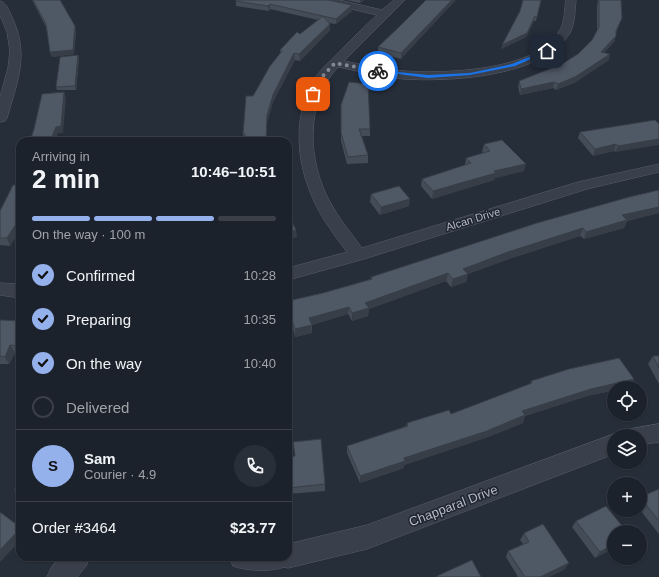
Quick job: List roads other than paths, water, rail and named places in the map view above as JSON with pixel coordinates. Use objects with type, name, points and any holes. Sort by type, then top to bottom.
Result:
[{"type":"street","points":[[325,0],[385,14]]},
{"type":"street","points":[[358,255],[322,201],[311,171],[307,151],[306,119],[313,94],[321,78],[400,0]]},
{"type":"street","points":[[335,63],[382,72],[428,76],[470,74],[514,65],[547,51],[557,42],[568,26],[570,0]]},
{"type":"street","points":[[0,4],[8,19],[16,50],[15,64],[0,118]]},
{"type":"street","name":"Alcan Drive","points":[[292,273],[358,255],[583,186],[659,168]]},
{"type":"street","points":[[0,289],[16,291]]},
{"type":"street","points":[[647,435],[659,433]]},
{"type":"street","name":"Chapparal Drive","points":[[292,555],[367,537],[607,447]]},
{"type":"street","points":[[60,577],[74,561]]}]
